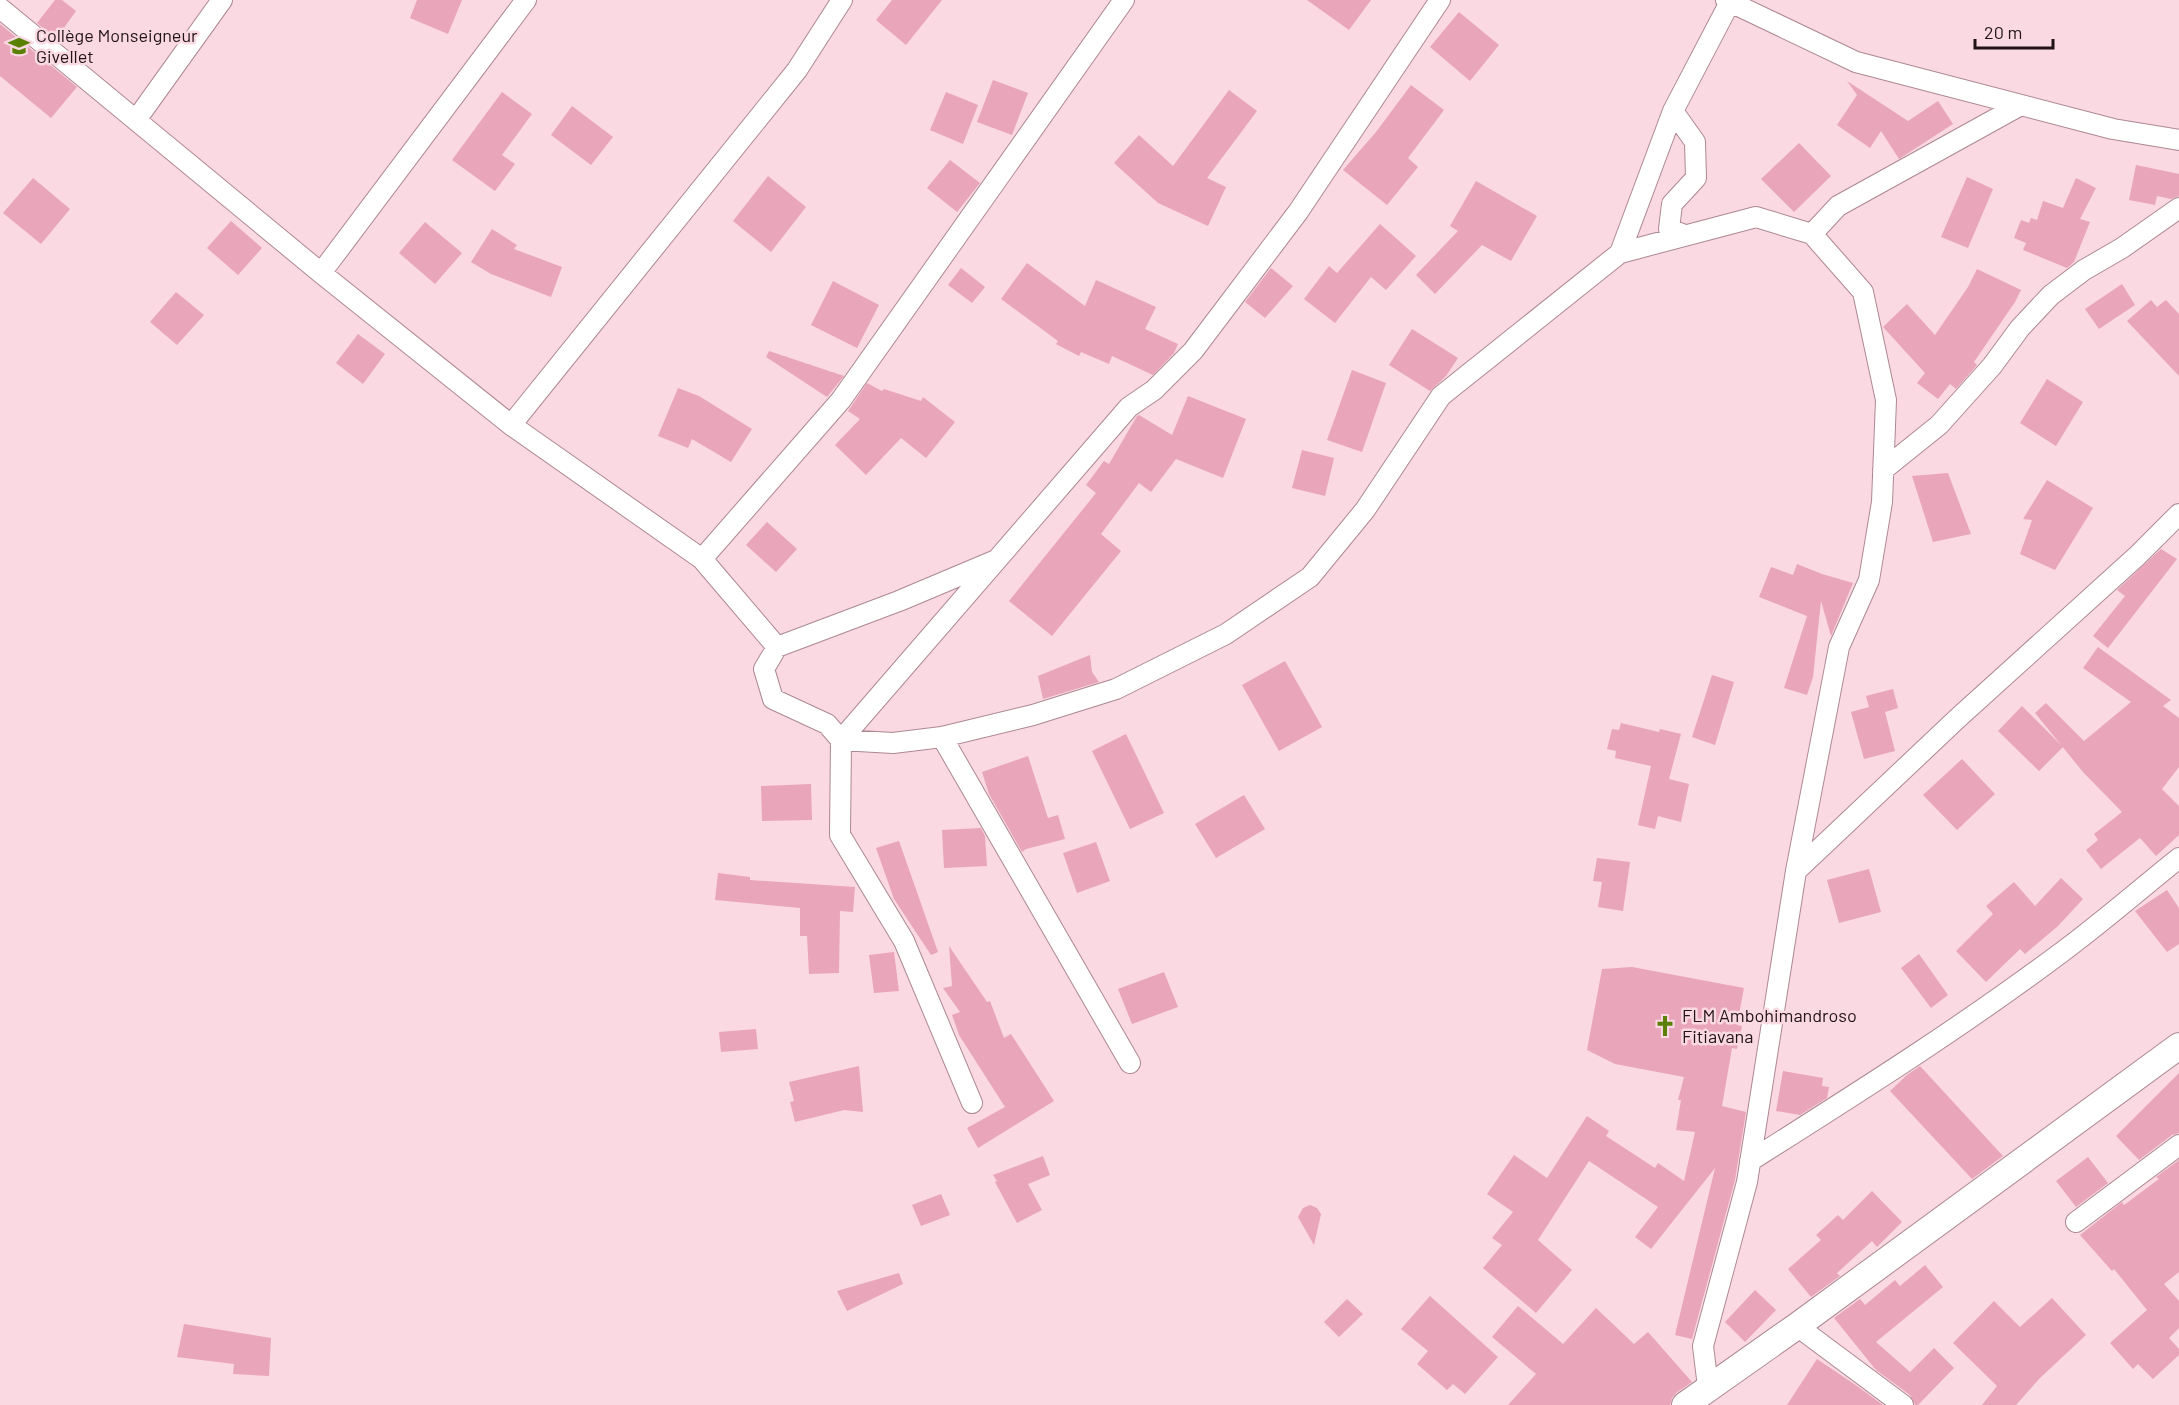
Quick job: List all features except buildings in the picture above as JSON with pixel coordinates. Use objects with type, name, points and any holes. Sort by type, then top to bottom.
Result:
[{"type":"street","points":[[136,120],[222,0]]},
{"type":"street","points":[[321,273],[526,0]]},
{"type":"street","points":[[511,425],[797,70],[842,0]]},
{"type":"street","points":[[702,559],[841,400],[1124,0]]},
{"type":"street","points":[[972,1103],[904,941],[840,835],[841,740],[1129,407],[1154,390],[1192,351],[1298,212],[1440,0]]},
{"type":"street","points":[[1620,253],[1674,111],[1727,1],[1856,62],[2113,129],[2179,140]]},
{"type":"street","points":[[0,8],[321,273],[511,425],[702,559],[777,647]]},
{"type":"street","points":[[1812,234],[1838,206],[2019,106]]},
{"type":"street","points":[[1674,111],[1695,142],[1696,178],[1672,204],[1669,229],[1685,235]]},
{"type":"street","points":[[1883,471],[1939,425],[1992,366],[2020,328],[2051,295],[2084,270],[2122,248],[2179,208]]},
{"type":"street","points":[[994,561],[899,601],[777,647],[764,669],[773,699],[827,724],[841,740],[893,743],[942,737],[1033,716],[1116,689],[1226,634],[1310,577],[1365,510],[1441,396],[1620,253],[1756,217],[1812,234],[1863,292],[1886,400],[1882,502],[1869,580],[1839,647],[1796,871],[1747,1182],[1703,1346],[1708,1387]]},
{"type":"street","points":[[1796,871],[1959,717],[2137,556],[2179,514]]},
{"type":"street","points":[[942,737],[1130,1063]]},
{"type":"street","points":[[1750,1161],[1841,1104],[2011,988],[2059,954],[2179,858]]},
{"type":"street","points":[[1685,1405],[1797,1326],[2179,1046]]},
{"type":"street","points":[[2076,1222],[2179,1145]]},
{"type":"street","points":[[1797,1326],[1903,1405]]},
{"type":"place","name":"Collège Monseigneur Givellet","points":[[19,46]]},
{"type":"place","name":"FLM Ambohimandroso Fitiavana","points":[[1665,1026]]}]
